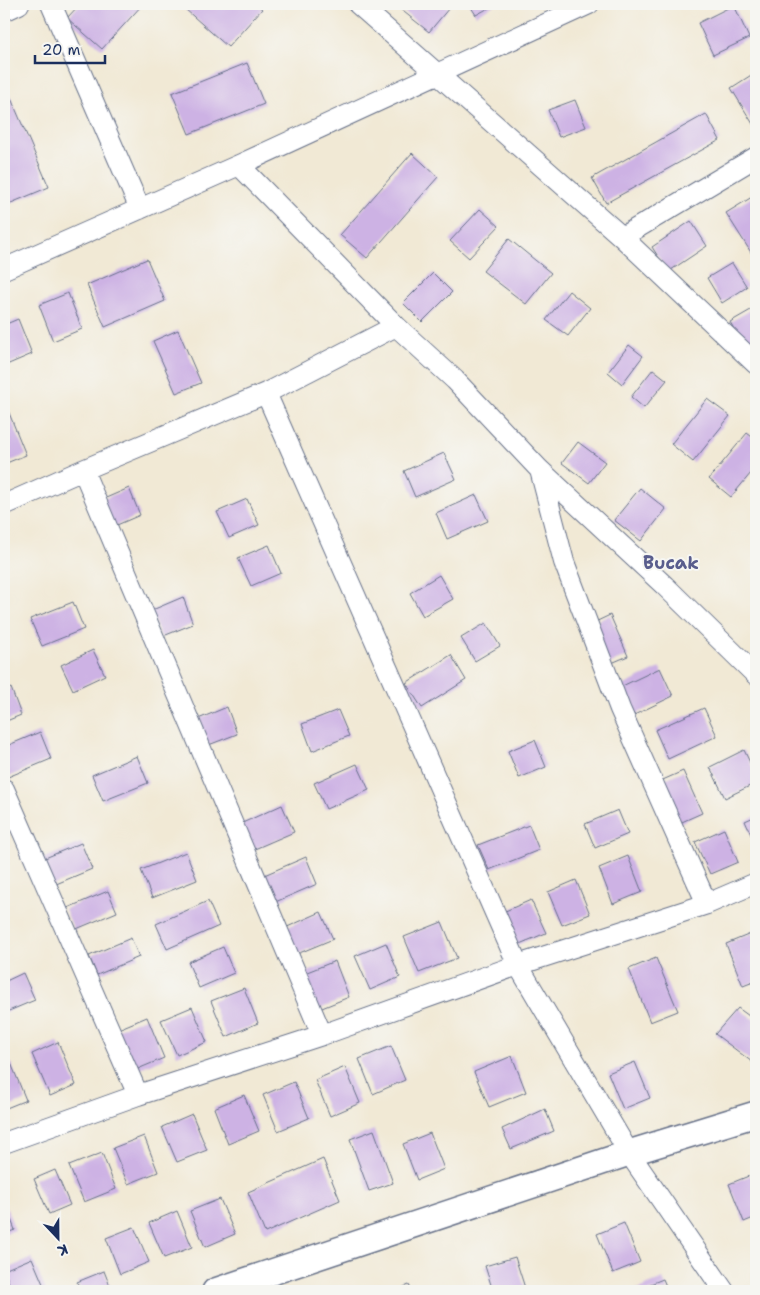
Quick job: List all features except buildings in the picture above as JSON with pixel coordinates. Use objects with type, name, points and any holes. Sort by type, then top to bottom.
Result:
[{"type":"street","points":[[4,11],[19,4]]},
{"type":"street","points":[[51,4],[140,208]]},
{"type":"street","points":[[358,4],[439,73],[622,237],[755,361]]},
{"type":"street","points":[[4,269],[239,165],[589,4]]},
{"type":"street","points":[[622,237],[756,158]]},
{"type":"street","points":[[239,165],[396,326],[455,380],[539,469],[665,586],[756,675]]},
{"type":"street","points":[[4,505],[266,393],[396,326]]},
{"type":"street","points":[[266,393],[518,965],[629,1153],[724,1291]]},
{"type":"street","points":[[539,469],[564,562],[620,709],[707,904]]},
{"type":"street","points":[[83,470],[322,1035]]},
{"type":"street","points":[[4,789],[138,1095]]},
{"type":"street","points":[[4,1143],[138,1095],[322,1035],[518,965],[707,904],[756,884]]},
{"type":"street","points":[[215,1291],[629,1153],[756,1114]]},
{"type":"district","name":"Bucak","points":[[671,563]]}]
